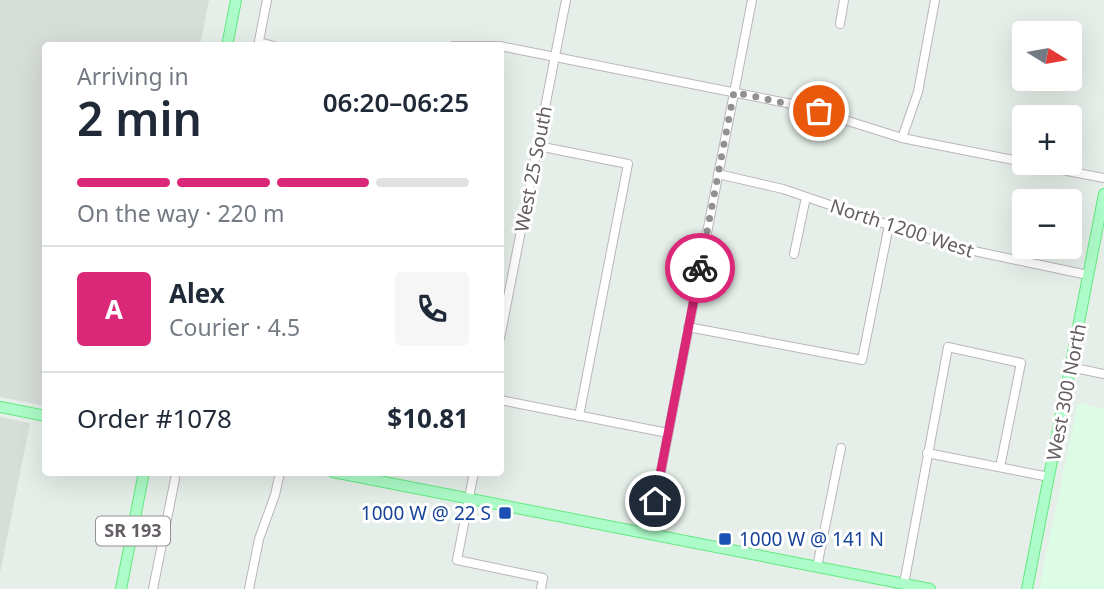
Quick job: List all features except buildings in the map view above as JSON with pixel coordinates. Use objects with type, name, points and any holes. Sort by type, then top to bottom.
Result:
[{"type":"main road","points":[[228,42],[236,0]]},
{"type":"main road","name":"West 300 North","points":[[1027,589],[1104,194]]},
{"type":"main road","points":[[0,407],[42,415]]},
{"type":"main road","name":"SR 193","points":[[121,589],[143,476]]},
{"type":"main road","points":[[353,476],[930,589]]},
{"type":"street","points":[[258,42],[267,0]]},
{"type":"street","name":"West 25 South","points":[[504,318],[566,0]]},
{"type":"street","points":[[649,533],[752,0]]},
{"type":"street","points":[[840,24],[844,0]]},
{"type":"street","points":[[902,138],[918,92],[935,0]]},
{"type":"street","points":[[504,47],[797,105],[902,138],[1012,160]]},
{"type":"street","points":[[538,146],[628,164],[579,416]]},
{"type":"street","name":"North 1200 West","points":[[718,174],[806,197],[976,253],[1088,275]]},
{"type":"street","points":[[1082,174],[1104,178]]},
{"type":"street","points":[[794,254],[806,197]]},
{"type":"street","points":[[688,327],[862,360],[889,225]]},
{"type":"street","points":[[904,584],[948,347],[1021,362],[1000,467]]},
{"type":"street","points":[[1070,368],[1104,374]]},
{"type":"street","points":[[504,401],[668,433]]},
{"type":"street","points":[[817,566],[841,448]]},
{"type":"street","points":[[927,453],[1049,477]]},
{"type":"street","points":[[249,589],[259,539],[279,476]]},
{"type":"street","points":[[473,476],[457,560],[543,578],[541,589]]},
{"type":"street","points":[[153,589],[174,479]]},
{"type":"shaded area","points":[[0,0],[209,0],[201,42],[42,42],[42,405],[0,397]]},
{"type":"shaded area","points":[[1078,403],[1104,409],[1104,589],[1039,589]]},
{"type":"shaded area","points":[[0,417],[30,423],[0,573]]},
{"type":"way so far","points":[[700,268],[734,92],[819,111]]},
{"type":"place","name":"1000 W @ 22 S","points":[[505,513]]},
{"type":"place","name":"1000 W @ 141 N","points":[[725,539]]},
{"type":"route","points":[[655,501],[700,268]]}]
